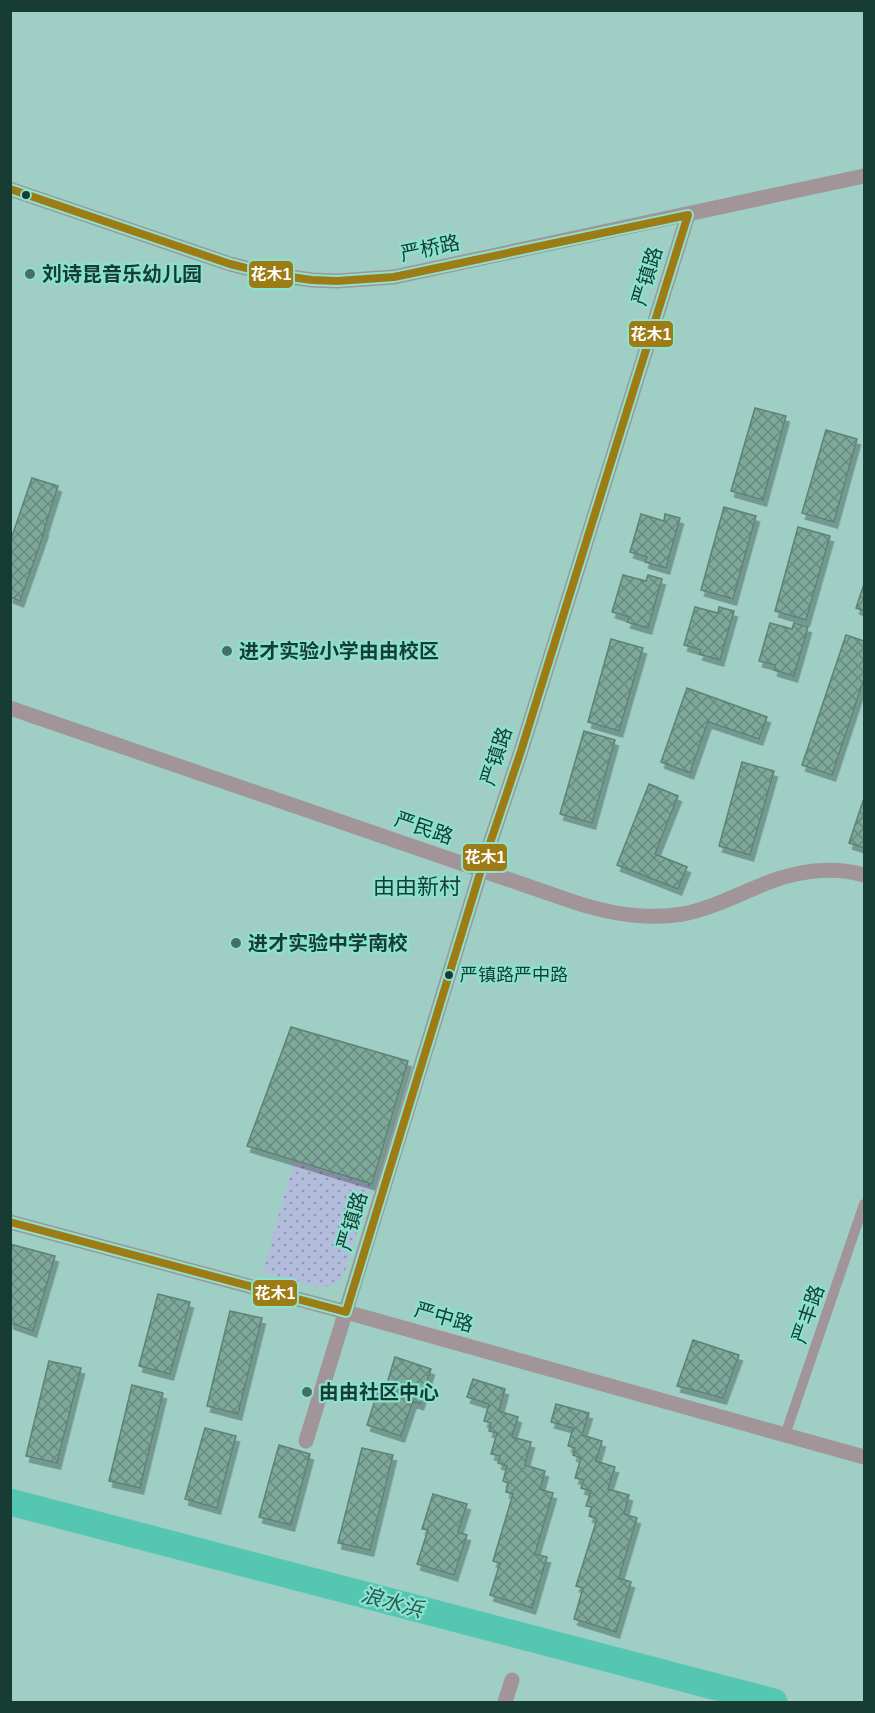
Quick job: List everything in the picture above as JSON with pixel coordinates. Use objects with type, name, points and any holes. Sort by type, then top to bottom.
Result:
[{"type":"street","name":"严桥路","points":[[10,189],[230,264],[270,274],[320,281],[338,281],[394,277],[864,176]]},
{"type":"street","name":"严镇路","points":[[306,1441],[481,870],[688,214]]},
{"type":"street","name":"严民路","points":[[10,708],[598,910],[622,915],[683,914],[707,908],[780,878],[804,872],[829,870],[864,875]]},
{"type":"street","name":"严丰路","points":[[785,1435],[864,1204]]},
{"type":"street","name":"严中路","points":[[10,1222],[346,1312],[864,1457]]},
{"type":"street","points":[[504,1702],[512,1680]]},
{"type":"shaded area","points":[[294,1160],[372,1184],[345,1271],[341,1278],[330,1286],[317,1287],[263,1272]]},
{"type":"building","points":[[755,408],[786,416],[763,500],[731,491]]},
{"type":"building","points":[[826,430],[857,439],[834,522],[802,513]]},
{"type":"building","points":[[32,478],[58,486],[20,601],[10,597],[10,542]]},
{"type":"building","points":[[724,507],[756,516],[733,599],[701,590]]},
{"type":"building","points":[[641,514],[664,521],[665,514],[680,518],[666,568],[645,562],[647,557],[630,552]]},
{"type":"building","points":[[798,527],[830,536],[806,620],[775,611]]},
{"type":"building","points":[[623,575],[646,581],[648,575],[662,579],[648,628],[627,622],[629,617],[612,612]]},
{"type":"building","points":[[864,584],[864,611],[856,608]]},
{"type":"building","points":[[695,607],[718,613],[719,607],[734,611],[720,660],[699,654],[701,650],[684,645]]},
{"type":"building","points":[[770,623],[792,629],[794,623],[808,627],[794,676],[774,670],[775,665],[759,661]]},
{"type":"building","points":[[846,635],[864,641],[864,679],[832,775],[802,765]]},
{"type":"building","points":[[611,639],[643,648],[619,731],[588,722]]},
{"type":"building","points":[[687,688],[767,717],[759,739],[708,722],[690,773],[661,762]]},
{"type":"building","points":[[584,731],[615,740],[592,823],[560,814]]},
{"type":"building","points":[[742,762],[774,771],[750,855],[719,846]]},
{"type":"building","points":[[649,784],[678,796],[655,854],[687,867],[678,889],[617,865]]},
{"type":"building","points":[[864,798],[864,848],[849,843]]},
{"type":"building","points":[[291,1027],[408,1061],[372,1184],[247,1146]]},
{"type":"building","points":[[10,1244],[55,1256],[33,1331],[10,1323]]},
{"type":"building","points":[[158,1294],[190,1302],[170,1374],[139,1366]]},
{"type":"building","points":[[230,1311],[262,1318],[238,1414],[207,1406]]},
{"type":"building","points":[[693,1340],[739,1355],[723,1398],[677,1386]]},
{"type":"building","points":[[395,1357],[431,1369],[420,1404],[413,1401],[401,1436],[367,1425],[379,1388],[385,1390]]},
{"type":"building","points":[[49,1361],[81,1368],[57,1463],[26,1456]]},
{"type":"building","points":[[473,1379],[505,1389],[499,1411],[518,1417],[512,1437],[531,1442],[525,1465],[545,1471],[540,1489],[553,1493],[535,1554],[547,1557],[532,1608],[490,1595],[500,1563],[493,1561],[513,1494],[506,1492],[508,1483],[503,1481],[507,1466],[498,1463],[500,1456],[491,1454],[497,1433],[489,1431],[491,1423],[484,1421],[489,1404],[467,1397]]},
{"type":"building","points":[[132,1385],[163,1393],[140,1488],[109,1481]]},
{"type":"building","points":[[556,1404],[589,1413],[582,1435],[602,1441],[596,1461],[615,1467],[608,1489],[629,1495],[624,1514],[637,1518],[619,1578],[631,1582],[616,1632],[574,1619],[583,1588],[576,1586],[597,1519],[589,1516],[592,1507],[586,1506],[591,1491],[581,1488],[584,1480],[575,1478],[581,1458],[573,1455],[575,1448],[568,1446],[573,1428],[551,1422]]},
{"type":"building","points":[[205,1428],[236,1436],[217,1508],[185,1499]]},
{"type":"building","points":[[279,1445],[310,1454],[291,1525],[259,1517]]},
{"type":"building","points":[[362,1448],[393,1455],[370,1550],[338,1543]]},
{"type":"building","points":[[433,1494],[467,1504],[458,1532],[467,1535],[454,1575],[417,1564],[428,1530],[422,1529]]},
{"type":"waterway","name":"浪水浜","points":[[10,1502],[774,1702]]},
{"type":"transit line","name":"花木1","points":[[10,189],[230,264],[270,274],[337,281],[394,277],[688,215],[521,751],[481,870],[346,1312],[10,1222]]},
{"type":"place","name":"刘诗昆音乐幼儿园","points":[[30,274]]},
{"type":"place","name":"进才实验小学由由校区","points":[[227,651]]},
{"type":"place","name":"进才实验中学南校","points":[[236,943]]},
{"type":"place","name":"严镇路严中路","points":[[449,975]]},
{"type":"place","name":"由由社区中心","points":[[307,1392]]},
{"type":"district","name":"由由新村","points":[[417,886]]}]
